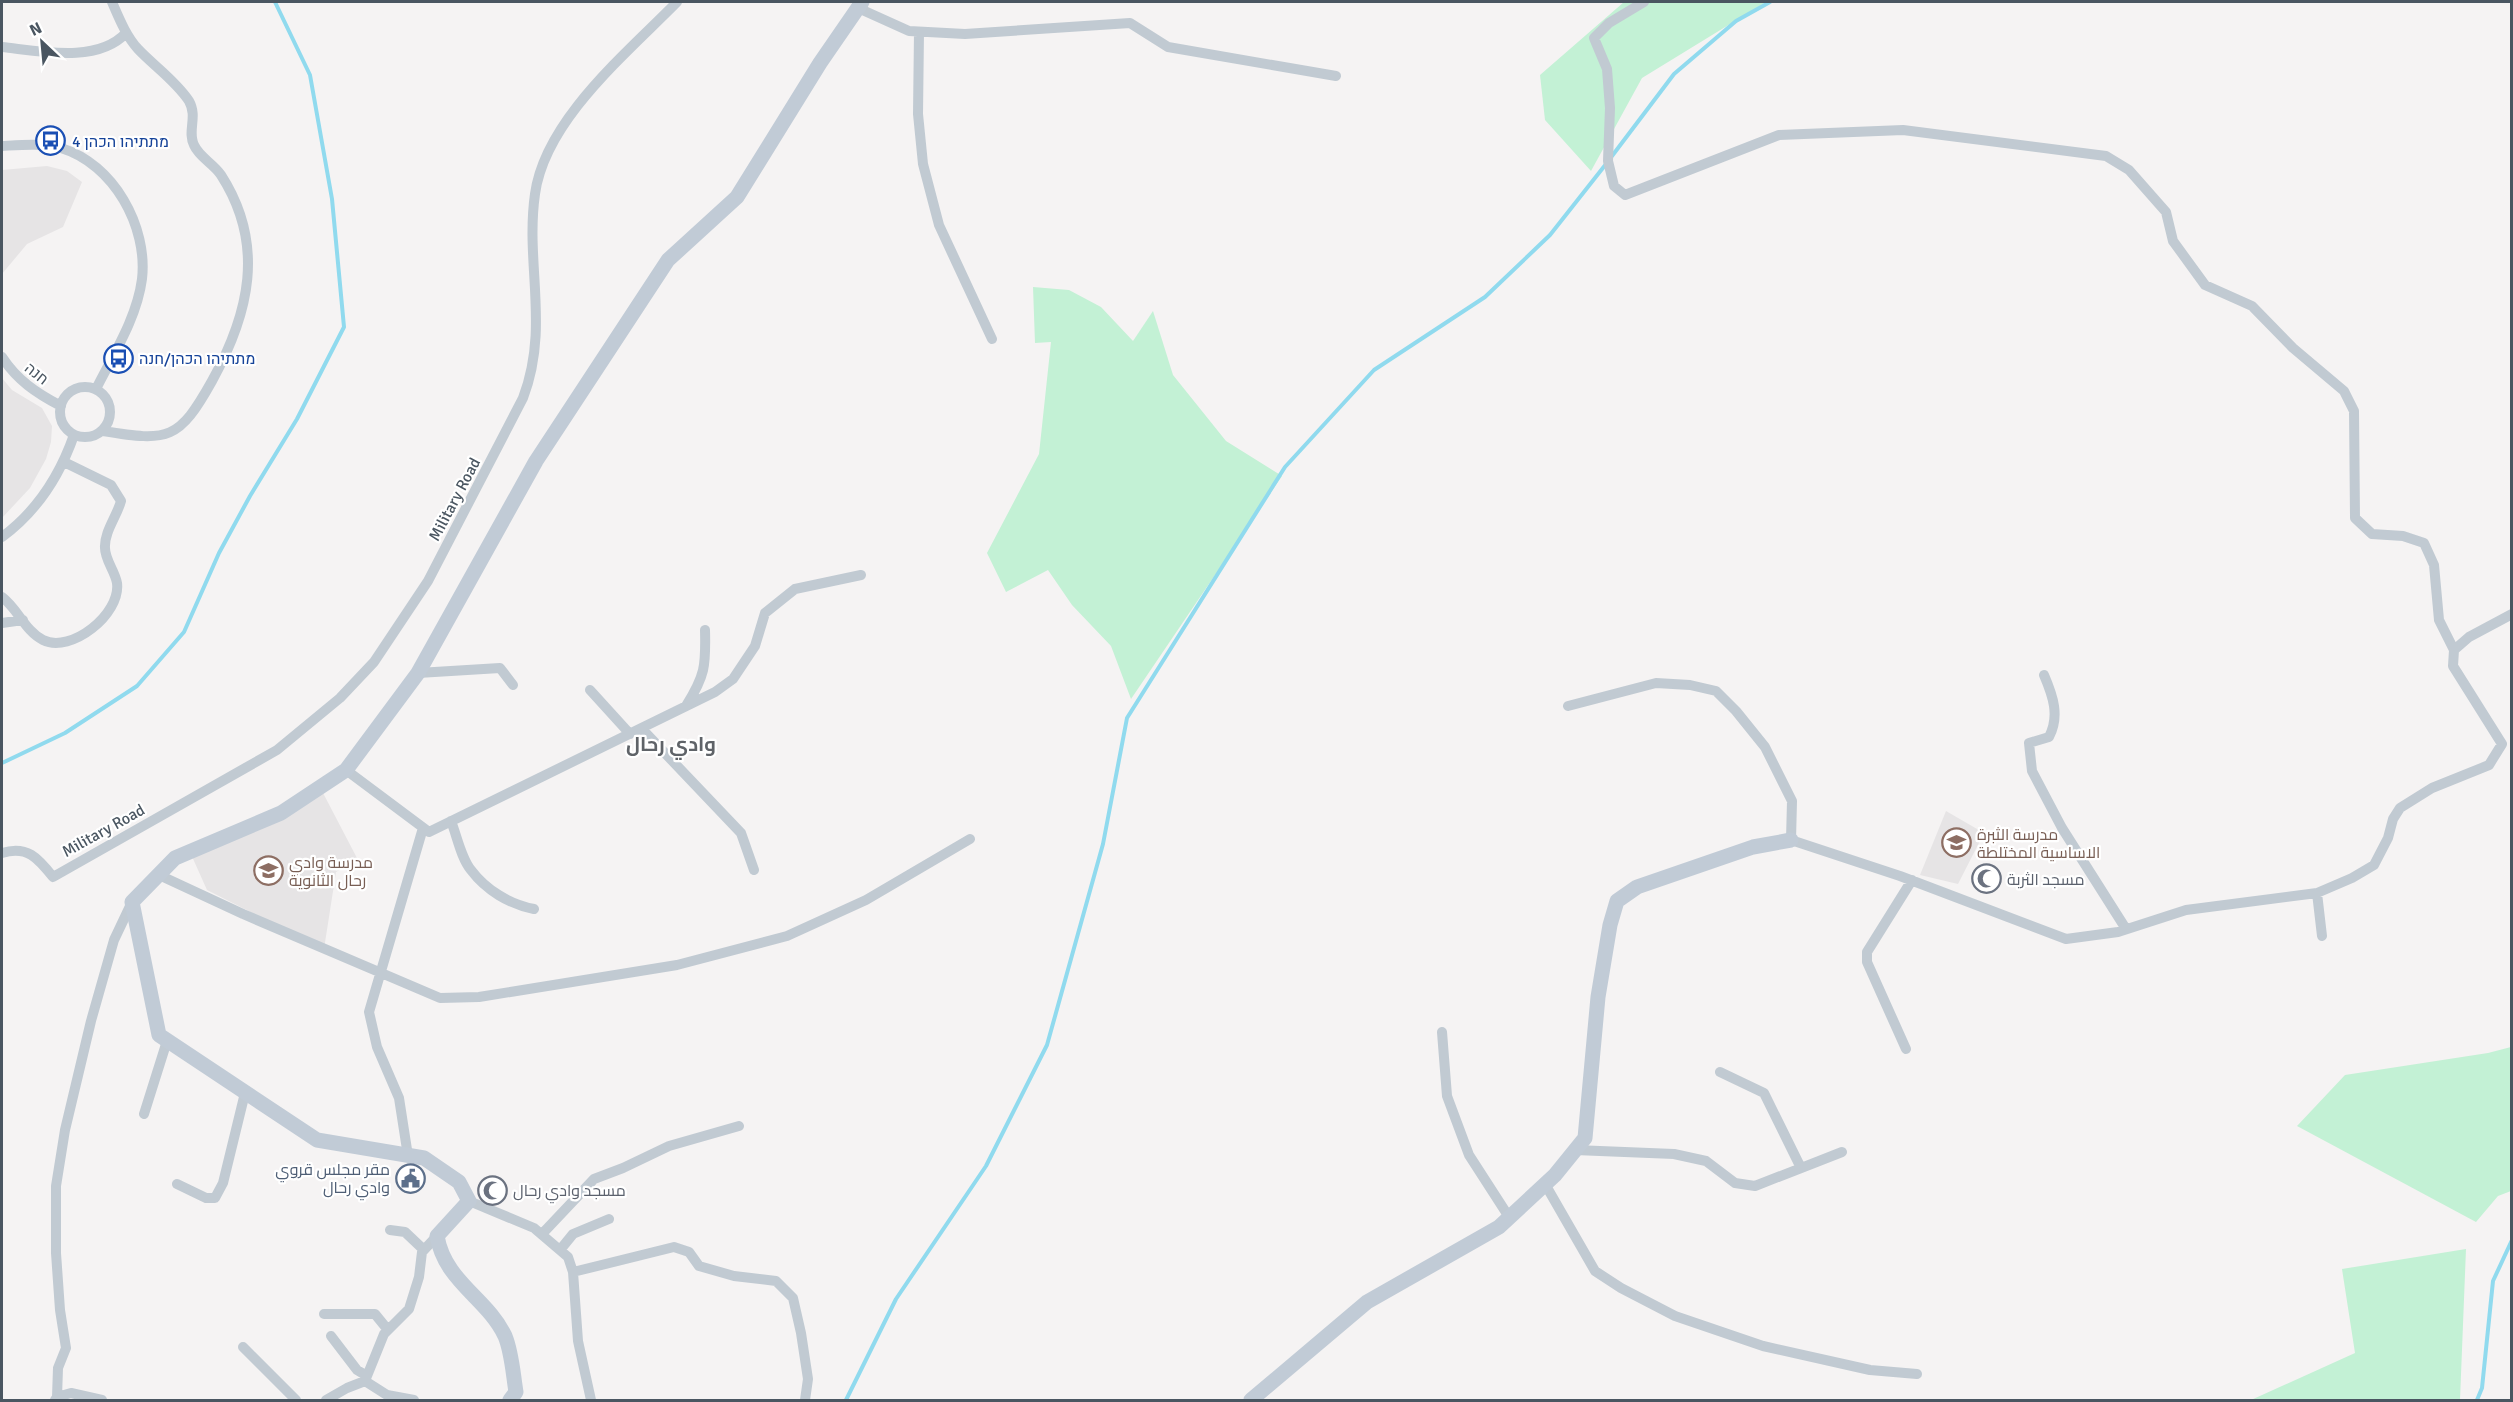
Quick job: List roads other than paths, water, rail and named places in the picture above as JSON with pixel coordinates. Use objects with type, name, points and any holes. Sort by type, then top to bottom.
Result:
[{"type":"street","points":[[103,430],[147,437],[163,436],[181,427],[200,403],[224,359],[243,311],[246,290],[246,247],[238,207],[220,174],[194,145],[192,135],[194,112],[180,90],[136,47],[126,33],[112,2]]},
{"type":"street","name":"Military Road","points":[[2,853],[22,850],[31,853],[53,877],[278,750],[340,698],[380,654],[428,581],[523,398],[532,374],[536,340],[535,193],[544,160],[557,133],[572,112],[677,2]]},
{"type":"street","points":[[1251,1401],[1367,1302],[1499,1227],[1545,1184],[1585,1138],[1598,997],[1610,925],[1617,901],[1637,887],[1753,847],[1791,840],[1912,880],[2066,939],[2126,929],[2186,910],[2317,894],[2374,865],[2388,838],[2393,819],[2400,808],[2432,788],[2489,765],[2502,744],[2453,666],[2454,650],[2439,620],[2434,565],[2424,543],[2403,536],[2372,534],[2355,518],[2354,411],[2344,391],[2294,348],[2252,306],[2205,285],[2173,242],[2166,212],[2129,170],[2106,156],[1903,130],[1779,135],[1626,195],[1614,186],[1608,161],[1610,108],[1608,69],[1594,38],[1609,23],[1644,2]]},
{"type":"street","points":[[102,1401],[71,1393],[56,1399],[58,1368],[66,1348],[59,1299],[56,1253],[56,1186],[65,1130],[91,1021],[114,940],[132,902],[175,858],[281,813],[346,770],[418,673],[536,461],[668,260],[737,197],[820,63],[860,5],[909,31],[919,32],[965,34],[1130,23],[1168,47],[1336,76]]},
{"type":"street","points":[[919,32],[918,114],[923,164],[939,225],[992,339]]},
{"type":"street","points":[[2,47],[68,54],[111,43],[126,33]]},
{"type":"street","points":[[2,146],[43,145],[61,148],[76,155],[105,175],[117,189],[135,225],[142,263],[138,299],[96,389]]},
{"type":"street","name":"חנה","points":[[2,357],[14,375],[23,383],[61,406]]},
{"type":"street","points":[[78,388],[96,389],[105,396],[109,403],[110,416],[103,430],[94,436],[82,438],[74,435],[62,423],[61,406],[70,392],[78,388]]},
{"type":"street","points":[[2,537],[30,512],[64,462],[74,435]]},
{"type":"street","points":[[2,597],[11,604],[38,637],[46,642],[64,641],[81,635],[106,617],[116,597],[117,583],[104,550],[121,501],[111,485],[64,462]]},
{"type":"street","points":[[346,770],[429,832],[715,692],[733,679],[755,646],[765,613],[795,589],[861,575]]},
{"type":"street","points":[[2454,650],[2469,637],[2511,614]]},
{"type":"street","points":[[2,623],[23,620]]},
{"type":"street","points":[[685,707],[696,689],[706,662],[705,630]]},
{"type":"street","points":[[418,673],[500,668],[513,685]]},
{"type":"street","points":[[2044,675],[2054,699],[2055,726],[2049,737],[2029,743],[2032,771],[2062,828],[2126,929]]},
{"type":"street","points":[[1568,706],[1656,683],[1690,685],[1716,691],[1736,711],[1765,747],[1788,792],[1792,801],[1791,840]]},
{"type":"street","points":[[590,690],[630,734]]},
{"type":"street","points":[[642,729],[741,833],[754,870]]},
{"type":"street","points":[[451,821],[469,869],[496,894],[518,906],[534,909]]},
{"type":"street","points":[[408,1156],[399,1098],[377,1047],[369,1012],[423,828]]},
{"type":"street","points":[[159,875],[243,915],[440,998],[479,997],[677,965],[787,936],[866,900],[970,839]]},
{"type":"street","points":[[1906,1049],[1867,962],[1868,952],[1912,880]]},
{"type":"street","points":[[2317,894],[2322,936]]},
{"type":"street","points":[[132,902],[159,1035],[317,1140],[424,1158],[459,1182],[469,1201],[534,1228],[568,1257],[573,1272],[578,1341],[591,1401]]},
{"type":"street","points":[[1442,1032],[1447,1096],[1469,1155],[1509,1217]]},
{"type":"street","points":[[144,1114],[167,1041]]},
{"type":"street","points":[[1720,1072],[1764,1093],[1801,1168]]},
{"type":"street","points":[[177,1184],[206,1198],[215,1198],[223,1184],[245,1092]]},
{"type":"street","points":[[542,1234],[594,1179],[669,1146],[739,1126]]},
{"type":"street","points":[[1575,1150],[1674,1154],[1706,1161],[1735,1183],[1755,1185],[1842,1152]]},
{"type":"street","points":[[1545,1184],[1595,1271],[1621,1288],[1675,1316],[1763,1346],[1870,1370],[1917,1374]]},
{"type":"street","points":[[327,1401],[366,1378],[384,1334],[409,1309],[419,1278],[422,1252],[469,1201]]},
{"type":"street","points":[[560,1250],[573,1234],[609,1219]]},
{"type":"street","points":[[390,1230],[405,1232],[424,1250]]},
{"type":"street","points":[[437,1236],[440,1253],[459,1282],[486,1311],[504,1336],[516,1392],[511,1400]]},
{"type":"street","points":[[573,1272],[674,1247],[689,1252],[699,1266],[734,1276],[776,1281],[793,1298],[808,1379],[805,1401]]},
{"type":"street","points":[[324,1314],[375,1314],[388,1330]]},
{"type":"street","points":[[331,1336],[381,1396],[414,1401]]},
{"type":"street","points":[[243,1347],[296,1401]]},
{"type":"waterway","points":[[2,763],[65,733],[137,686],[184,632],[219,553],[250,496],[297,419],[344,327],[332,199],[310,75],[275,2]]},
{"type":"waterway","points":[[1612,156],[1674,74],[1736,21],[1770,2]]},
{"type":"waterway","points":[[846,1400],[896,1299],[986,1166],[1047,1045],[1103,844],[1127,718],[1285,467],[1374,370],[1485,297],[1550,235],[1606,164]]},
{"type":"waterway","points":[[2477,1400],[2482,1388],[2493,1281],[2512,1240]]},
{"type":"place","name":"מתתיהו הכהן 4","points":[[51,141]]},
{"type":"place","name":"מתתיהו הכהן/חנה","points":[[118,358]]},
{"type":"place","name":"مدرسة الثبرة الاساسية المختلطة","points":[[1956,843]]},
{"type":"place","name":"مدرسة وادي رحال الثانوية","points":[[268,871]]},
{"type":"place","name":"مسجد الثربة","points":[[1986,879]]},
{"type":"place","name":"مقر مجلس قروي وادي رحال","points":[[411,1178]]},
{"type":"place","name":"مسجد وادي رحال","points":[[492,1190]]},
{"type":"district","name":"وادي رحال","points":[[671,744]]}]
